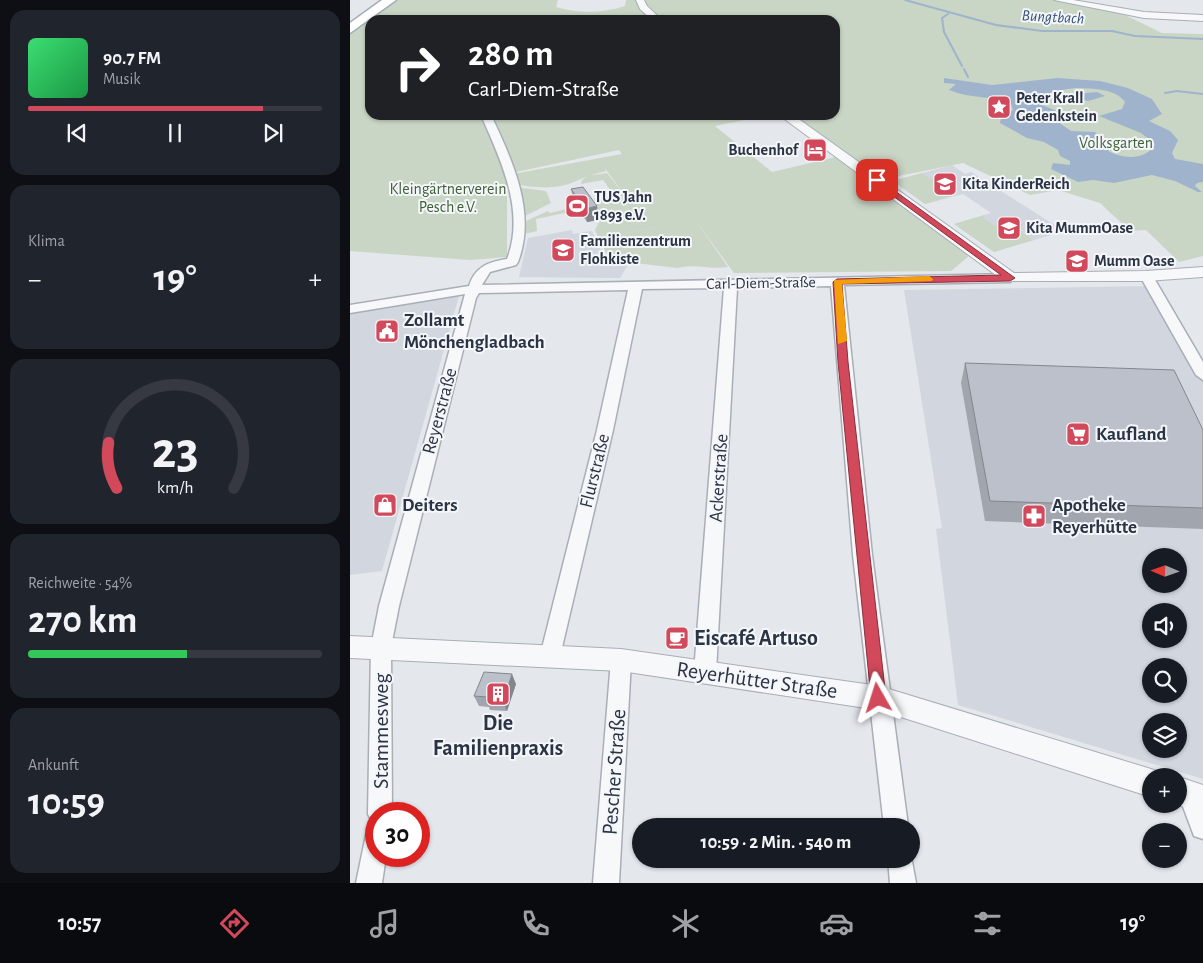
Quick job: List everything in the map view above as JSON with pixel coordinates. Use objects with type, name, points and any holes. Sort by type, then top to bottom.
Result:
[{"type":"main road","points":[[350,20],[380,0]]},
{"type":"main road","points":[[369,15],[390,0]]},
{"type":"main road","points":[[350,29],[365,18]]},
{"type":"street","points":[[640,0],[643,7],[652,15]]},
{"type":"street","points":[[1058,0],[1144,15],[1203,18]]},
{"type":"street","name":"Reyerstraße","points":[[381,647],[469,298],[476,290],[479,276],[486,269],[512,262],[519,238],[520,221],[504,154],[488,120]]},
{"type":"street","points":[[792,120],[1010,278]]},
{"type":"street","name":"Carl-Diem-Straße","points":[[350,309],[432,294],[476,290],[731,283],[1146,276],[1203,272]]},
{"type":"street","points":[[1146,276],[1203,375]]},
{"type":"street","points":[[837,282],[843,362],[878,698],[895,818]]},
{"type":"street","name":"Ackerstraße","points":[[705,672],[731,283]]},
{"type":"street","name":"Flurstraße","points":[[550,656],[605,430],[636,285]]},
{"type":"street","name":"Reyerhütter Straße","points":[[350,646],[621,660],[878,698],[1142,780]]},
{"type":"street","name":"Stammesweg","points":[[380,802],[381,647]]},
{"type":"street","name":"Pescher Straße","points":[[606,883],[621,660]]},
{"type":"street","points":[[1191,795],[1203,827]]},
{"type":"street","points":[[369,883],[371,867]]},
{"type":"street","points":[[902,868],[904,883]]},
{"type":"shaded area","points":[[952,165],[965,174],[971,172],[1064,231],[994,252],[954,224],[991,213],[963,194],[925,204],[893,181]]},
{"type":"shaded area","name":"Familienzentrum Flohkiste","points":[[572,230],[573,234],[592,231],[606,261],[628,265],[620,278],[519,277],[528,238]]},
{"type":"shaded area","points":[[1157,286],[1203,372],[1203,779],[1187,774],[1187,768],[1167,768],[958,705],[936,529],[942,528],[904,290]]},
{"type":"shaded area","points":[[433,296],[459,296],[382,571],[350,575],[350,311]]},
{"type":"green space","name":"Volksgarten","points":[[397,0],[558,0],[556,7],[573,11],[591,12],[625,6],[626,0],[1060,0],[1123,14],[1162,33],[1203,34],[1203,256],[1179,262],[1146,230],[1130,231],[1100,203],[1058,190],[1030,195],[963,163],[884,179],[794,120],[840,120],[840,15],[377,15]]},
{"type":"green space","name":"Kleingärtnerverein Pesch e.V.","points":[[365,24],[365,120],[744,120],[715,126],[772,172],[836,157],[969,256],[951,271],[734,273],[696,221],[728,267],[690,266],[678,268],[609,260],[600,239],[694,219],[599,239],[595,230],[600,220],[591,207],[597,205],[594,199],[613,194],[603,180],[581,184],[582,180],[587,177],[562,186],[546,187],[515,184],[513,174],[622,154],[619,150],[507,174],[507,257],[470,260],[350,251],[350,35]],"holes":[[[604,167],[627,198],[607,173],[590,176],[606,171]]]},
{"type":"green space","points":[[922,173],[931,179],[938,177],[950,185],[940,189],[950,195],[956,195],[925,204],[893,181]]},
{"type":"green space","points":[[515,187],[546,191],[551,203],[521,218]]},
{"type":"green space","points":[[567,209],[569,212],[536,219],[537,231],[524,234],[524,222],[548,211],[550,213]]},
{"type":"green space","points":[[985,215],[983,218],[994,226],[1006,222],[1033,240],[994,252],[954,224]]},
{"type":"water","points":[[944,78],[992,85],[1057,78],[1100,81],[1128,88],[1152,99],[1162,114],[1149,121],[1170,131],[1178,140],[1172,153],[1175,159],[1203,164],[1203,182],[1197,183],[1195,186],[1202,192],[1198,192],[1175,181],[1152,175],[1114,183],[1093,180],[1078,182],[1051,169],[1053,163],[1070,165],[1070,161],[1060,156],[1058,150],[1044,142],[1027,138],[1000,123],[1001,118],[1013,110],[1011,104],[995,99],[957,93],[949,90],[956,84],[944,83]],"holes":[[[1076,88],[1103,90],[1121,97],[1125,102],[1122,109],[1099,116],[1141,133],[1155,144],[1151,150],[1134,157],[1114,154],[1108,151],[1111,148],[1095,132],[1071,131],[1058,122],[1059,112],[1035,102],[1054,91]]]},
{"type":"water","points":[[1097,92],[1105,96],[1088,101],[1064,95]]},
{"type":"building","points":[[583,187],[597,206],[585,209],[571,189]]},
{"type":"building","name":"Kaufland","points":[[965,363],[1174,370],[1203,430],[1203,508],[990,501]]},
{"type":"building","points":[[484,672],[512,674],[503,702],[486,701],[487,697],[474,696]]},
{"type":"waterway","name":"Bungtbach","points":[[905,0],[996,25],[1042,31],[1112,31],[1135,36],[1203,39]]},
{"type":"waterway","points":[[948,14],[942,18],[944,32],[962,66]]},
{"type":"waterway","points":[[964,69],[968,77]]},
{"type":"waterway","points":[[1165,93],[1177,91],[1203,94]]},
{"type":"slow traffic","points":[[842,341],[837,282],[929,279]]},
{"type":"place","name":"Peter Krall Gedenkstein","points":[[999,107]]},
{"type":"place","name":"Buchenhof","points":[[815,150]]},
{"type":"place","name":"Kita KinderReich","points":[[945,184]]},
{"type":"place","name":"TUS Jahn 1893 e.V.","points":[[577,206]]},
{"type":"place","name":"Kita MummOase","points":[[1009,228]]},
{"type":"place","name":"Familienzentrum Flohkiste","points":[[563,250]]},
{"type":"place","name":"Mumm Oase","points":[[1077,261]]},
{"type":"place","name":"Zollamt Mönchengladbach","points":[[387,331]]},
{"type":"place","name":"Kaufland","points":[[1078,434]]},
{"type":"place","name":"Deiters","points":[[385,505]]},
{"type":"place","name":"Apotheke Reyerhütte","points":[[1034,516]]},
{"type":"place","name":"Eiscafé Artuso","points":[[677,638]]},
{"type":"place","name":"Die Familienpraxis","points":[[498,694]]},
{"type":"route","points":[[877,180],[1010,278],[837,282],[843,362],[878,698]]}]
